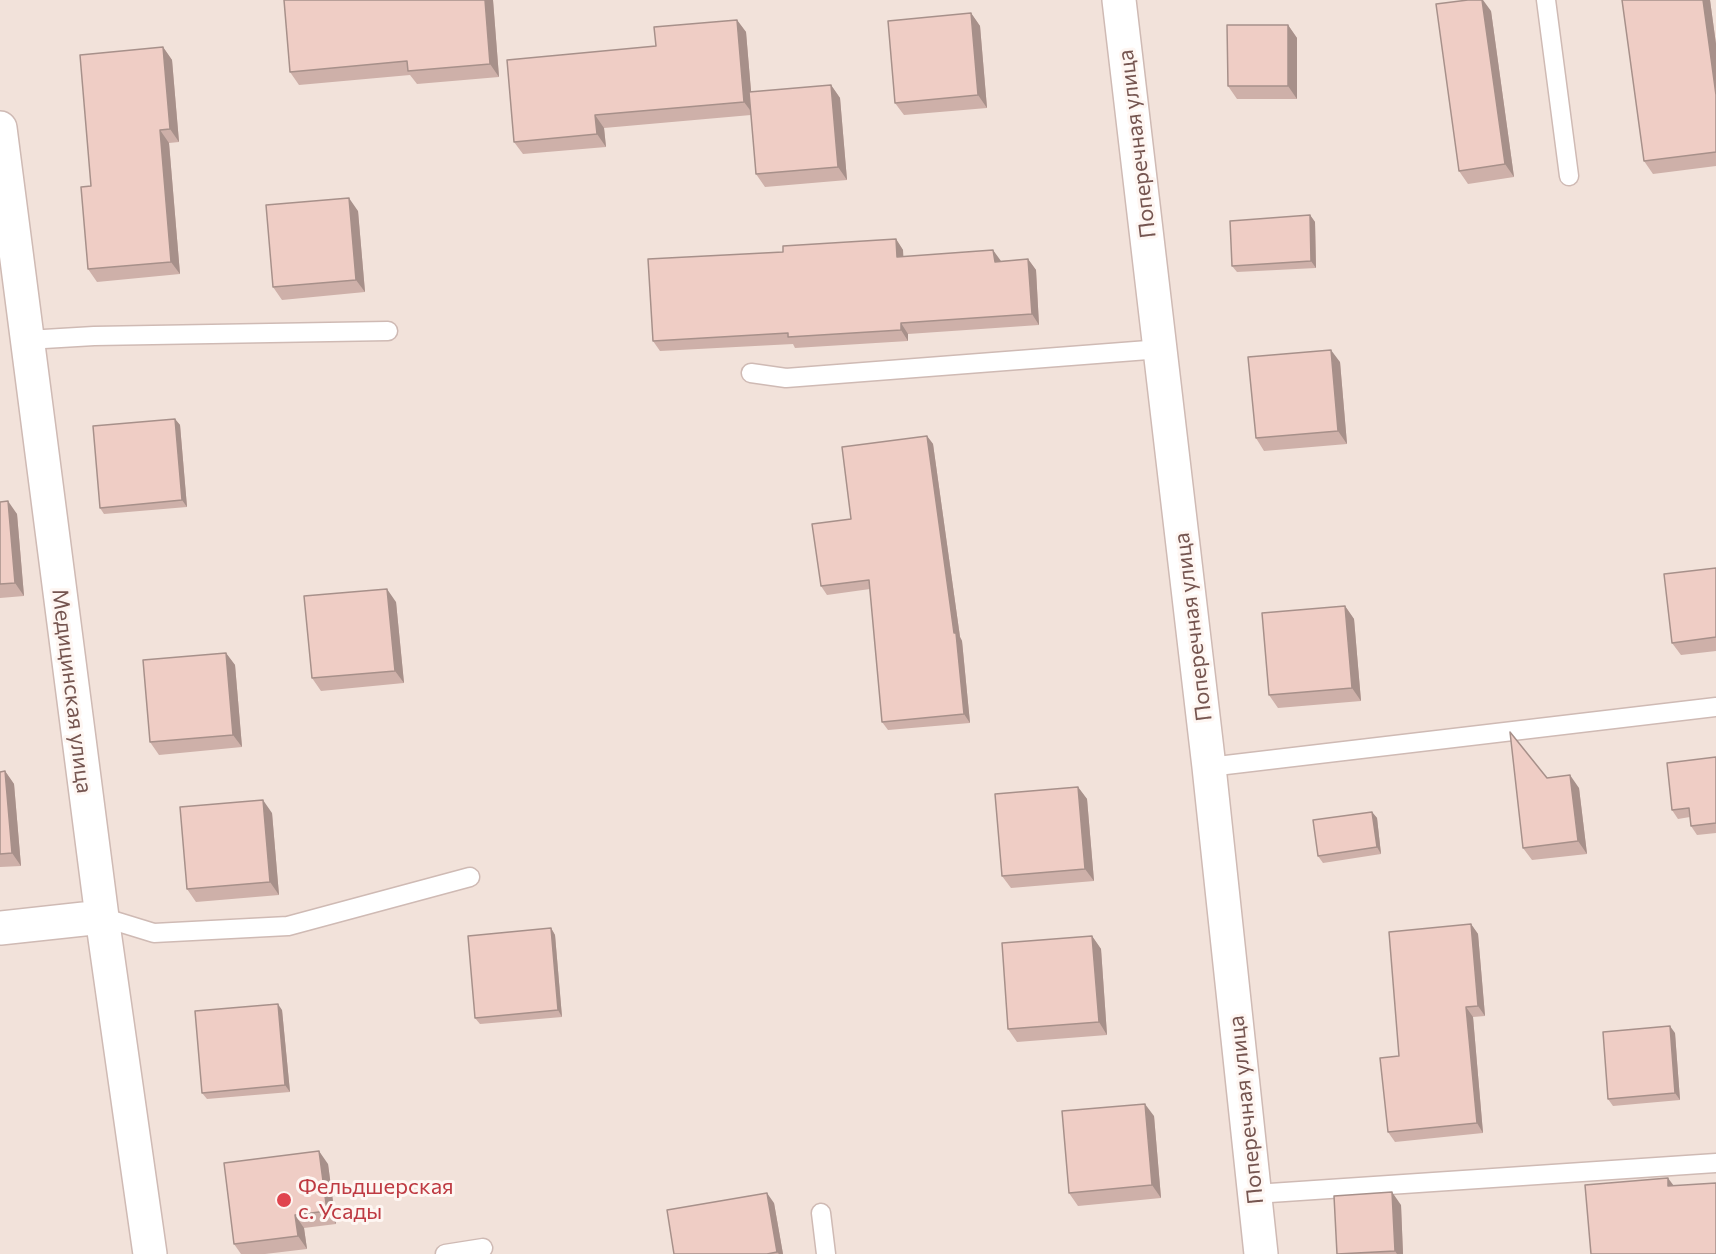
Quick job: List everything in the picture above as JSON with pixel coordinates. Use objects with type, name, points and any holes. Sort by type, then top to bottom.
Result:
[{"type":"street","name":"Поперечная улица","points":[[1119,0],[1209,766],[1261,1254]]},
{"type":"street","name":"Медицинская улица","points":[[0,128],[102,916],[150,1254]]},
{"type":"street","points":[[0,928],[102,916]]},
{"type":"lane","points":[[1546,0],[1569,176]]},
{"type":"lane","points":[[27,340],[94,336],[388,330]]},
{"type":"lane","points":[[751,373],[786,378],[1161,349]]},
{"type":"lane","points":[[1209,766],[1716,707]]},
{"type":"lane","points":[[102,916],[154,933],[288,926],[470,877]]},
{"type":"lane","points":[[1255,1194],[1716,1163]]},
{"type":"lane","points":[[820,1213],[826,1254]]},
{"type":"lane","points":[[445,1254],[483,1248]]},
{"type":"shaded area","points":[[0,0],[1716,0],[1716,1254],[0,1254]]},
{"type":"building","points":[[284,0],[485,0],[490,64],[408,71],[407,61],[290,72]]},
{"type":"building","points":[[1482,0],[1505,164],[1459,171],[1436,4]]},
{"type":"building","points":[[1622,0],[1703,0],[1716,95],[1716,152],[1644,161]]},
{"type":"building","points":[[971,13],[978,95],[895,103],[888,21]]},
{"type":"building","points":[[737,20],[744,102],[595,115],[597,134],[514,142],[507,60],[656,46],[654,27]]},
{"type":"building","points":[[1227,25],[1288,25],[1288,86],[1228,86]]},
{"type":"building","points":[[163,47],[170,129],[160,130],[171,262],[88,269],[81,187],[91,186],[80,55]]},
{"type":"building","points":[[831,85],[838,167],[756,174],[749,92]]},
{"type":"building","points":[[349,198],[356,280],[273,287],[266,205]]},
{"type":"building","points":[[1310,215],[1311,261],[1232,266],[1230,221]]},
{"type":"building","points":[[896,239],[897,257],[993,250],[995,262],[1028,259],[1032,314],[901,323],[901,330],[788,337],[788,333],[653,341],[648,259],[783,252],[783,246]]},
{"type":"building","points":[[1331,350],[1338,431],[1256,438],[1248,357]]},
{"type":"building","points":[[175,419],[182,500],[100,508],[93,426]]},
{"type":"building","points":[[927,436],[954,633],[956,633],[964,714],[882,722],[869,580],[821,586],[812,524],[851,519],[842,447]]},
{"type":"building","points":[[8,501],[15,583],[0,584],[0,502]]},
{"type":"building","points":[[1716,568],[1716,637],[1672,643],[1664,574]]},
{"type":"building","points":[[387,589],[395,671],[312,678],[304,596]]},
{"type":"building","points":[[1345,606],[1352,688],[1269,695],[1262,613]]},
{"type":"building","points":[[226,653],[233,735],[150,742],[143,660]]},
{"type":"building","points":[[1510,732],[1547,778],[1570,775],[1578,841],[1523,848]]},
{"type":"building","points":[[1716,757],[1716,823],[1691,826],[1689,808],[1672,810],[1667,763]]},
{"type":"building","points":[[5,771],[12,853],[0,854],[0,772]]},
{"type":"building","points":[[1078,787],[1085,869],[1002,876],[995,794]]},
{"type":"building","points":[[263,800],[270,882],[187,889],[180,807]]},
{"type":"building","points":[[1372,812],[1377,847],[1318,856],[1313,820]]},
{"type":"building","points":[[1471,924],[1478,1006],[1466,1007],[1477,1123],[1388,1132],[1380,1058],[1399,1056],[1389,932]]},
{"type":"building","points":[[551,928],[558,1010],[475,1018],[468,936]]},
{"type":"building","points":[[1092,936],[1099,1022],[1008,1029],[1002,943]]},
{"type":"building","points":[[278,1004],[285,1085],[202,1093],[195,1011]]},
{"type":"building","points":[[1670,1026],[1675,1093],[1608,1099],[1603,1032]]},
{"type":"building","points":[[1145,1104],[1152,1185],[1069,1193],[1062,1111]]},
{"type":"building","name":"Фельдшерская с. Усады","points":[[319,1151],[327,1211],[295,1215],[298,1236],[234,1244],[224,1163]]},
{"type":"building","points":[[1668,1178],[1668,1186],[1716,1183],[1716,1254],[1591,1254],[1585,1185]]},
{"type":"building","points":[[1392,1192],[1395,1251],[1337,1254],[1334,1196]]},
{"type":"building","points":[[767,1193],[777,1252],[767,1254],[674,1254],[667,1210]]},
{"type":"place","name":"Фельдшерская с. Усады","points":[[284,1200]]}]
